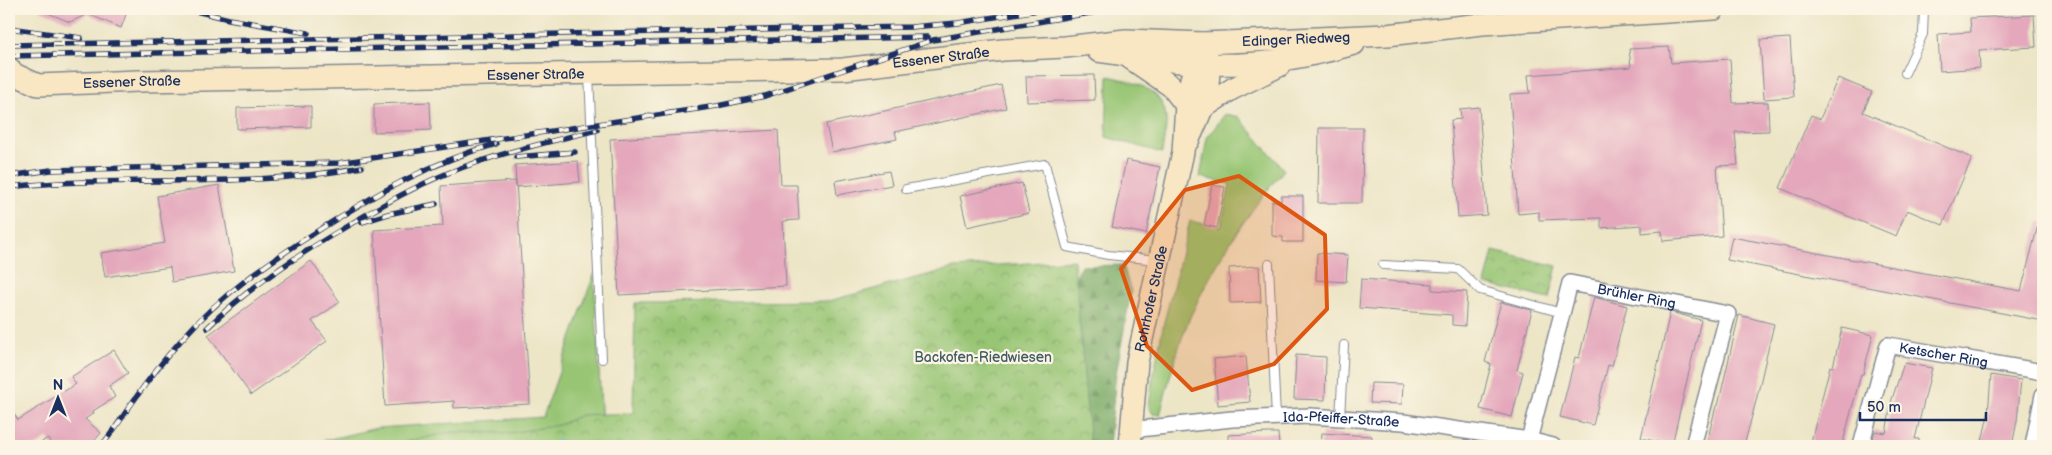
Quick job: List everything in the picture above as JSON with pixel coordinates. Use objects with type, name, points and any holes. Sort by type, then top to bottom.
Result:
[{"type":"street","name":"Edinger Riedweg","points":[[1203,43],[1387,34],[1482,24],[1714,9]]},
{"type":"street","name":"Edinger Riedweg","points":[[1202,64],[1292,59],[1387,34]]},
{"type":"street","name":"Essener Straße","points":[[10,72],[38,85],[138,81],[843,70],[1003,50],[1065,47],[1126,40],[1203,43]]},
{"type":"street","name":"Rohrhofer Straße","points":[[1130,438],[1137,362],[1194,107],[1202,64],[1203,43]]},
{"type":"street","name":"Essener Straße","points":[[1065,47],[1202,64]]},
{"type":"street","points":[[1126,55],[1171,86],[1194,107],[1292,59]]},
{"type":"street","name":"Brühler Ring","points":[[1529,440],[1570,283],[1728,314],[1693,446]]},
{"type":"street","name":"Ketscher Ring","points":[[1861,446],[1888,345],[2043,372]]},
{"type":"street","points":[[2033,446],[2043,395]]},
{"type":"street","name":"Ida-Pfeiffer-Straße","points":[[1130,438],[1232,419],[1340,418],[1403,422],[1529,440],[1553,446]]},
{"type":"lane","points":[[1906,73],[1923,34],[1924,9]]},
{"type":"lane","points":[[589,74],[602,359]]},
{"type":"lane","points":[[906,189],[1045,164],[1067,247],[1108,255],[1160,261]]},
{"type":"lane","points":[[1269,264],[1276,418]]},
{"type":"lane","points":[[1383,264],[1458,269],[1480,290],[1562,313]]},
{"type":"lane","points":[[1340,418],[1344,345]]},
{"type":"highlighted area","points":[[1239,176],[1325,235],[1327,309],[1274,364],[1192,390],[1147,346],[1121,269],[1185,190]]},
{"type":"green space","points":[[1108,76],[1126,80],[1145,88],[1159,99],[1164,108],[1166,118],[1162,153],[1106,137]]},
{"type":"green space","points":[[1225,114],[1239,117],[1284,170],[1244,222],[1210,277],[1191,315],[1182,339],[1160,415],[1153,414],[1149,407],[1152,382],[1164,322],[1190,221],[1221,227],[1230,184],[1200,177],[1207,138]]},
{"type":"green space","points":[[1493,251],[1557,266],[1549,299],[1485,284]]},
{"type":"green space","name":"Backofen-Riedwiesen","points":[[1074,260],[1090,446],[386,446],[452,432],[510,433],[559,425],[581,415],[633,413],[635,303],[828,301],[954,268]]},
{"type":"green space","points":[[1123,265],[1131,291],[1116,373],[1109,446],[1054,446],[1073,288],[1080,266]]},
{"type":"green space","points":[[594,274],[603,446],[300,446],[377,428],[543,417]]},
{"type":"building","points":[[38,9],[128,9],[121,28],[88,14],[70,22]]},
{"type":"building","points":[[2034,15],[2036,47],[1979,50],[1980,68],[1940,71],[1938,34],[1971,32],[1970,18]]},
{"type":"building","points":[[1790,38],[1794,97],[1764,99],[1760,40]]},
{"type":"building","points":[[1669,47],[1671,63],[1730,59],[1733,103],[1768,102],[1769,131],[1735,132],[1738,165],[1717,166],[1722,236],[1663,241],[1662,231],[1642,233],[1642,225],[1601,228],[1601,218],[1539,220],[1539,212],[1518,214],[1510,94],[1530,93],[1528,75],[1631,67],[1629,49]]},
{"type":"building","points":[[1094,75],[1095,100],[1027,102],[1026,76]]},
{"type":"building","points":[[1838,78],[1872,92],[1863,112],[1972,158],[1943,225],[1907,210],[1896,236],[1780,188],[1811,115],[1820,119]]},
{"type":"building","points":[[1001,85],[1006,108],[895,132],[897,139],[832,152],[826,124]]},
{"type":"building","points":[[430,102],[431,130],[374,132],[374,104]]},
{"type":"building","points":[[311,106],[311,127],[237,129],[237,108]]},
{"type":"building","points":[[1479,107],[1487,215],[1458,217],[1451,120],[1461,119],[1460,109]]},
{"type":"building","points":[[1319,128],[1363,128],[1362,203],[1318,203]]},
{"type":"building","points":[[778,130],[781,185],[797,185],[799,220],[783,221],[786,286],[619,295],[610,139]]},
{"type":"building","points":[[1126,160],[1160,167],[1146,234],[1112,227]]},
{"type":"building","points":[[578,161],[580,182],[516,187],[515,165]]},
{"type":"building","points":[[889,171],[892,185],[837,195],[835,181]]},
{"type":"building","points":[[516,181],[530,404],[454,408],[454,401],[385,406],[374,230],[443,226],[441,186]]},
{"type":"building","points":[[1022,183],[1029,213],[967,227],[960,196]]},
{"type":"building","points":[[219,185],[234,271],[172,282],[170,267],[105,277],[101,253],[165,243],[157,196]]},
{"type":"building","points":[[1212,185],[1225,187],[1217,228],[1204,225]]},
{"type":"building","points":[[1281,196],[1303,196],[1303,242],[1283,242],[1283,237],[1272,236],[1272,201],[1281,201]]},
{"type":"building","points":[[2039,221],[2043,222],[2043,321],[1727,260],[1732,237],[2021,291]]},
{"type":"building","points":[[1317,253],[1348,255],[1346,282],[1316,280]]},
{"type":"building","points":[[311,261],[340,302],[312,321],[327,341],[251,395],[208,335]]},
{"type":"building","points":[[1259,266],[1261,302],[1230,303],[1229,268]]},
{"type":"building","points":[[1361,279],[1432,284],[1432,290],[1467,292],[1465,326],[1452,325],[1452,315],[1359,308]]},
{"type":"building","points":[[1594,297],[1627,306],[1612,366],[1608,365],[1593,425],[1560,417],[1575,357],[1579,358]]},
{"type":"building","points":[[1501,302],[1532,310],[1517,370],[1523,372],[1512,417],[1480,409],[1491,364],[1485,362]]},
{"type":"building","points":[[1670,312],[1701,320],[1672,445],[1641,438]]},
{"type":"building","points":[[1739,315],[1774,324],[1756,401],[1744,446],[1706,446],[1716,406],[1718,406]]},
{"type":"building","points":[[1842,328],[1873,335],[1863,374],[1861,374],[1842,446],[1810,446],[1830,366],[1833,367]]},
{"type":"building","points":[[114,350],[128,373],[109,386],[115,397],[93,411],[94,413],[85,419],[101,433],[90,446],[52,446],[48,438],[35,446],[9,446],[9,406],[18,420],[76,384],[71,377]]},
{"type":"building","points":[[1296,355],[1326,357],[1325,400],[1294,399]]},
{"type":"building","points":[[1246,356],[1250,402],[1218,405],[1214,359]]},
{"type":"building","points":[[1904,363],[1932,368],[1915,439],[1919,439],[1919,446],[1871,446],[1875,431],[1886,433],[1892,399]]},
{"type":"building","points":[[1991,375],[2021,380],[2017,421],[2012,446],[1981,446],[1988,415]]},
{"type":"building","points":[[1371,383],[1403,384],[1402,404],[1370,403]]},
{"type":"building","points":[[1278,433],[1279,446],[1228,446],[1228,435]]},
{"type":"building","points":[[1322,433],[1372,436],[1371,446],[1321,446]]},
{"type":"railway","points":[[187,9],[229,19],[308,33]]},
{"type":"railway","points":[[9,45],[911,27],[958,23],[1044,9]]},
{"type":"railway","points":[[9,176],[51,170],[339,163],[717,106],[765,96],[933,40],[1113,9]]},
{"type":"railway","points":[[9,28],[81,38]]},
{"type":"railway","points":[[9,56],[928,37]]},
{"type":"railway","points":[[207,328],[255,286],[290,262],[408,191],[448,173],[484,160],[597,130]]},
{"type":"railway","points":[[101,446],[150,378],[176,346],[198,322],[245,281],[295,245],[379,194],[448,160],[496,144]]},
{"type":"railway","points":[[516,157],[575,152]]},
{"type":"railway","points":[[9,187],[53,183],[274,178],[362,167]]},
{"type":"railway","points":[[362,222],[388,214],[436,204]]}]
